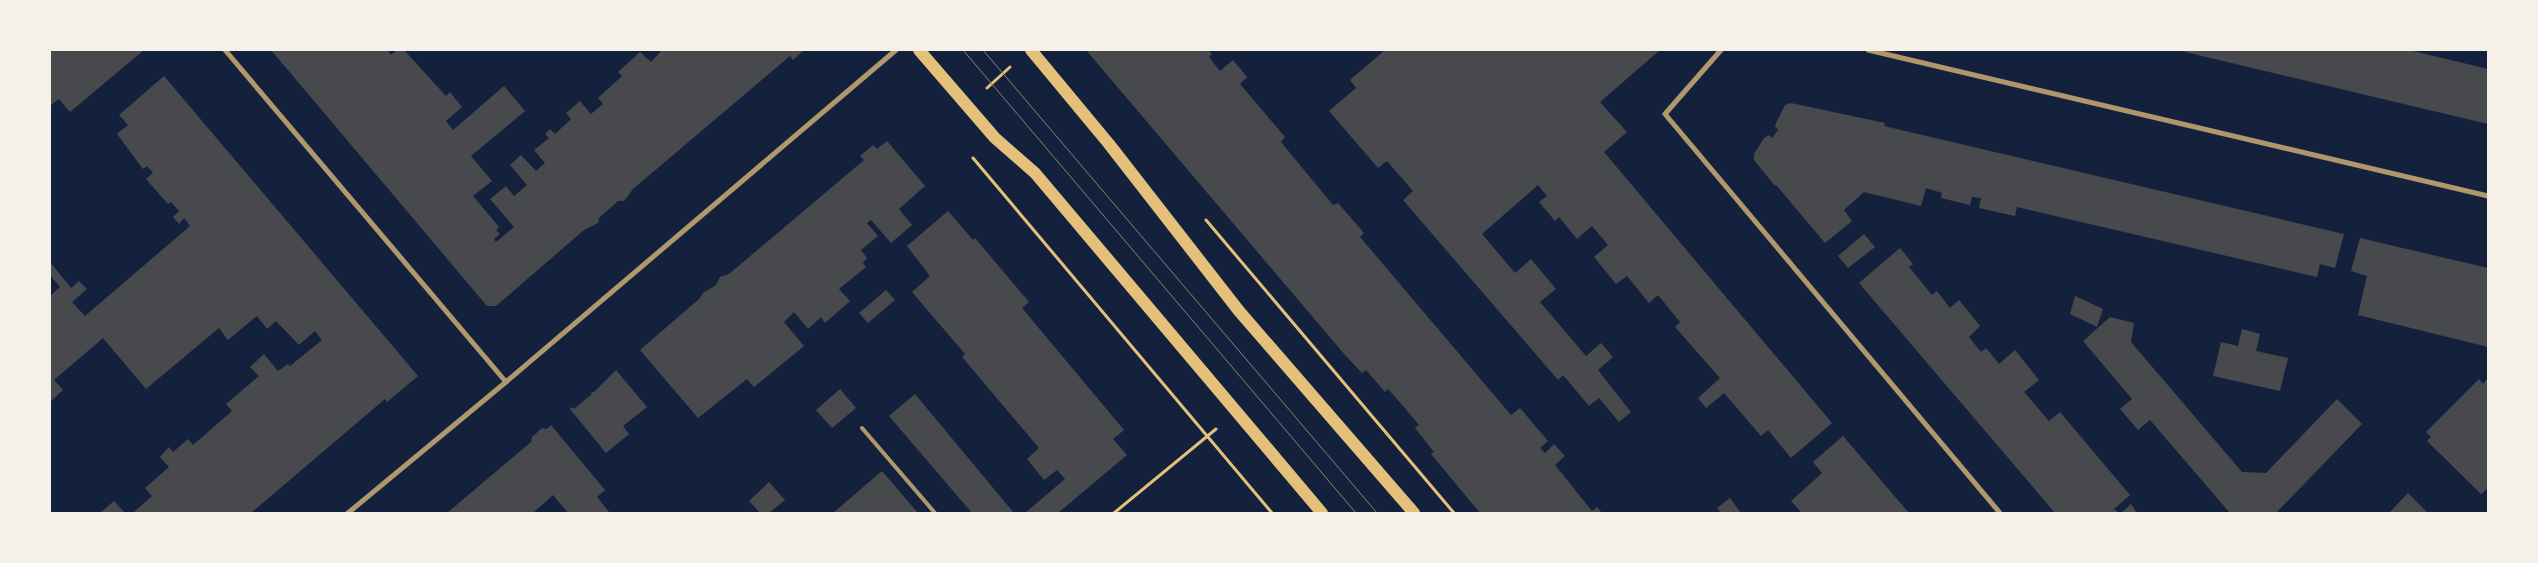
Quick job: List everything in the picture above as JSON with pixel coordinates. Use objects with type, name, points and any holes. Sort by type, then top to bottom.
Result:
[{"type":"main road","points":[[919,50],[994,138],[1035,173],[1322,513]]},
{"type":"main road","points":[[1031,50],[1109,144],[1240,311],[1414,513]]},
{"type":"street","points":[[225,50],[506,382]]},
{"type":"street","points":[[348,513],[506,382],[896,50]]},
{"type":"street","points":[[1721,50],[1665,114],[2000,513]]},
{"type":"street","points":[[1868,50],[2488,196]]},
{"type":"lane","points":[[862,428],[935,513]]},
{"type":"path","points":[[971,155],[1272,513]]},
{"type":"path","points":[[1204,219],[1454,513]]},
{"type":"path","points":[[1114,513],[1235,412]]},
{"type":"building","points":[[50,50],[144,50],[70,112],[59,99],[51,105],[50,103]]},
{"type":"building","points":[[271,50],[387,50],[391,55],[397,50],[404,50],[446,96],[450,92],[462,107],[446,121],[453,130],[504,86],[525,111],[471,156],[492,181],[473,196],[499,227],[496,230],[500,234],[494,239],[496,242],[514,227],[490,199],[506,186],[514,196],[527,185],[510,165],[521,155],[536,171],[545,163],[534,150],[549,138],[545,134],[550,129],[555,134],[571,119],[566,113],[580,101],[591,114],[603,104],[598,98],[622,76],[618,72],[640,52],[651,62],[662,50],[804,50],[793,60],[790,56],[633,189],[624,201],[618,201],[599,218],[598,223],[584,230],[496,306],[487,306]]},
{"type":"building","points":[[1086,50],[1208,50],[1212,54],[1209,57],[1220,71],[1233,60],[1247,77],[1240,84],[1285,137],[1281,142],[1333,205],[1338,203],[1364,233],[1360,237],[1511,415],[1520,408],[1548,441],[1540,448],[1545,453],[1554,444],[1565,456],[1555,465],[1592,511],[1597,507],[1602,513],[1480,513],[1431,454],[1434,452],[1415,428],[1419,425],[1404,407],[1388,389],[1385,392],[1366,370],[1362,373],[1345,355]]},
{"type":"building","points":[[1385,50],[1660,50],[1600,102],[1627,132],[1604,152],[1832,423],[1791,458],[1768,430],[1761,436],[1724,393],[1706,408],[1698,398],[1720,378],[1675,327],[1680,322],[1658,295],[1649,303],[1627,276],[1616,284],[1594,257],[1608,245],[1592,226],[1577,239],[1559,217],[1555,221],[1539,202],[1547,196],[1538,185],[1482,234],[1515,273],[1531,259],[1556,289],[1540,302],[1586,356],[1601,343],[1613,357],[1598,370],[1631,412],[1619,422],[1599,398],[1589,406],[1563,375],[1558,380],[1403,200],[1413,191],[1387,161],[1378,168],[1329,111],[1356,88],[1350,80]]},
{"type":"building","points":[[2177,50],[2409,50],[2488,69],[2488,124]]},
{"type":"building","points":[[164,76],[418,376],[387,402],[385,399],[251,513],[133,513],[152,496],[145,488],[169,467],[160,457],[169,447],[173,452],[188,439],[193,445],[232,411],[226,404],[259,376],[250,367],[264,354],[278,371],[288,364],[290,366],[322,340],[315,331],[299,345],[276,321],[267,329],[257,316],[228,340],[219,328],[146,389],[103,338],[54,380],[63,390],[50,402],[50,296],[60,287],[50,275],[50,262],[71,288],[79,281],[87,289],[72,302],[85,316],[190,226],[184,218],[179,224],[173,217],[179,211],[171,202],[168,204],[146,179],[153,173],[147,166],[143,169],[117,134],[128,125],[119,115]]},
{"type":"building","points":[[1791,103],[1885,123],[1884,126],[2344,234],[2335,268],[2320,264],[2317,277],[2017,207],[2015,216],[1979,208],[1981,198],[1972,197],[1970,205],[1941,198],[1942,193],[1926,188],[1921,206],[1864,192],[1844,210],[1852,221],[1825,243],[1754,160],[1754,154],[1764,138],[1769,135],[1772,138],[1778,130],[1775,126],[1785,105]]},
{"type":"building","points":[[887,141],[925,186],[899,209],[912,225],[891,243],[871,220],[867,223],[878,236],[861,250],[867,258],[863,263],[866,267],[839,289],[850,301],[825,323],[821,317],[808,329],[794,312],[784,322],[804,346],[754,387],[747,379],[698,418],[640,350],[699,299],[703,293],[716,285],[720,277],[729,274],[864,160],[860,156],[873,145],[877,149]]},
{"type":"building","points":[[948,211],[973,240],[975,238],[1029,302],[1022,308],[1124,430],[1113,439],[1127,455],[1058,513],[1025,513],[1065,479],[1057,470],[1044,480],[1027,459],[1039,448],[962,357],[965,354],[912,292],[930,276],[907,246]]},
{"type":"building","points":[[1864,234],[1875,247],[1848,268],[1838,256]]},
{"type":"building","points":[[2360,238],[2488,268],[2488,347],[2358,315],[2367,276],[2351,271]]},
{"type":"building","points":[[1900,248],[1913,264],[1909,267],[1932,295],[1937,291],[1950,308],[1959,300],[1980,326],[1969,337],[1981,352],[1986,348],[1999,364],[2015,350],[2039,380],[2024,392],[2049,421],[2060,412],[2130,495],[2114,509],[2119,513],[2055,513],[1859,283]]},
{"type":"building","points":[[886,290],[895,300],[868,323],[859,313]]},
{"type":"building","points":[[2075,296],[2103,309],[2097,327],[2070,314]]},
{"type":"building","points":[[2110,317],[2134,323],[2131,342],[2242,472],[2266,473],[2337,399],[2362,424],[2276,513],[2230,513],[2150,420],[2138,430],[2120,409],[2132,399],[2083,341]]},
{"type":"building","points":[[2242,329],[2260,334],[2256,351],[2288,358],[2280,391],[2213,376],[2221,342],[2238,346]]},
{"type":"building","points":[[616,370],[647,407],[623,426],[629,434],[606,453],[570,409],[572,407],[574,409],[592,394],[591,392],[594,392]]},
{"type":"building","points":[[2488,378],[2488,488],[2481,494],[2427,441],[2431,437],[2426,432],[2479,379],[2483,384]]},
{"type":"building","points":[[840,389],[856,408],[832,428],[816,410]]},
{"type":"building","points":[[915,394],[1014,513],[972,513],[889,416]]},
{"type":"building","points":[[551,425],[605,490],[597,497],[610,513],[568,513],[553,495],[533,513],[447,513],[531,442],[532,437],[542,428],[547,429]]},
{"type":"building","points":[[1843,436],[1909,513],[1802,513],[1791,501],[1822,473],[1813,462]]},
{"type":"building","points":[[882,471],[918,513],[833,513]]},
{"type":"building","points":[[769,482],[785,500],[769,513],[760,513],[749,501]]},
{"type":"building","points":[[2408,493],[2428,513],[2389,513]]},
{"type":"building","points":[[1730,498],[1741,513],[1721,513],[1717,508]]},
{"type":"building","points":[[114,501],[125,513],[100,513]]},
{"type":"building","points":[[2131,504],[2137,513],[2121,513]]},
{"type":"tram line","points":[[963,50],[1356,513]]},
{"type":"tram line","points":[[983,50],[1377,513]]}]
